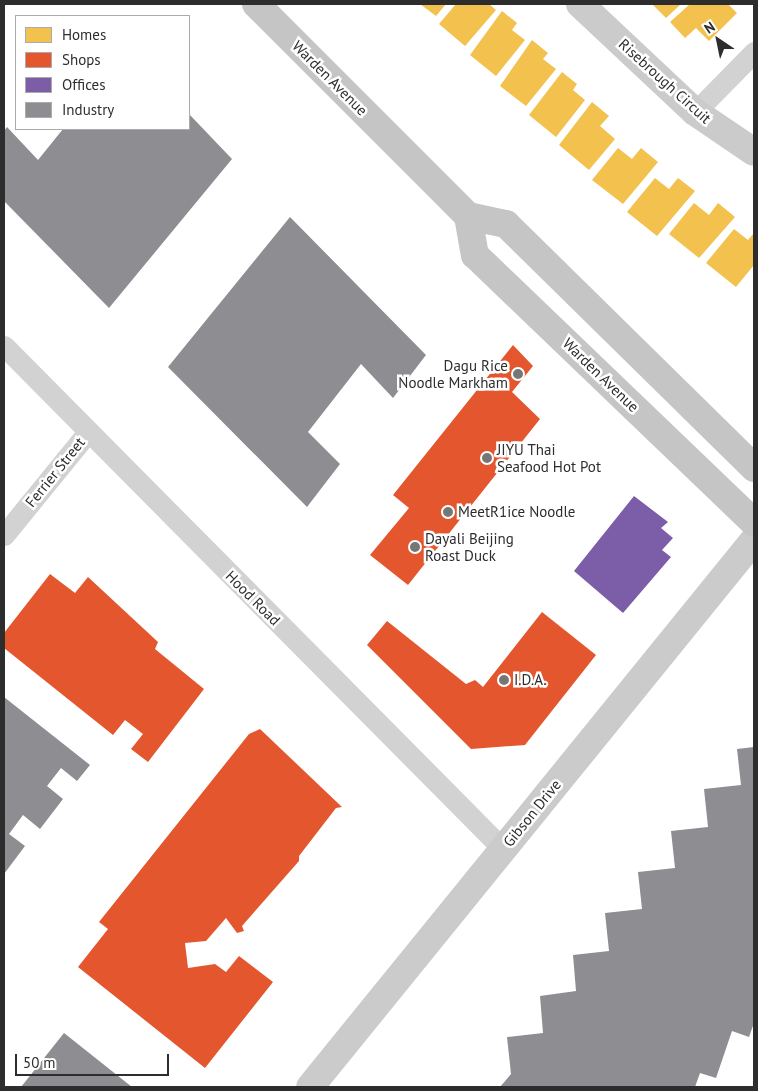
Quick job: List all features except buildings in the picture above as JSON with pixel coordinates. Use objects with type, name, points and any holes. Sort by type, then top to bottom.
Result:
[{"type":"main road","name":"Warden Avenue","points":[[256,4],[468,216],[475,255],[754,523]]},
{"type":"main road","name":"Risebrough Circuit","points":[[580,4],[695,112],[754,152]]},
{"type":"main road","points":[[468,216],[506,224],[754,468]]},
{"type":"main road","name":"Gibson Drive","points":[[310,1087],[754,540]]},
{"type":"street","points":[[695,112],[754,52]]},
{"type":"street","name":"Hood Road","points":[[4,346],[503,849]]},
{"type":"street","name":"Ferrier Street","points":[[4,535],[88,432]]},
{"type":"place","name":"Dagu Rice Noodle Markham","points":[[518,374]]},
{"type":"place","name":"JIYU Thai Seafood Hot Pot","points":[[487,458]]},
{"type":"place","name":"MeetR1ice Noodle","points":[[448,512]]},
{"type":"place","name":"Dayali Beijing Roast Duck","points":[[415,547]]},
{"type":"place","name":"I.D.A.","points":[[504,680]]}]
